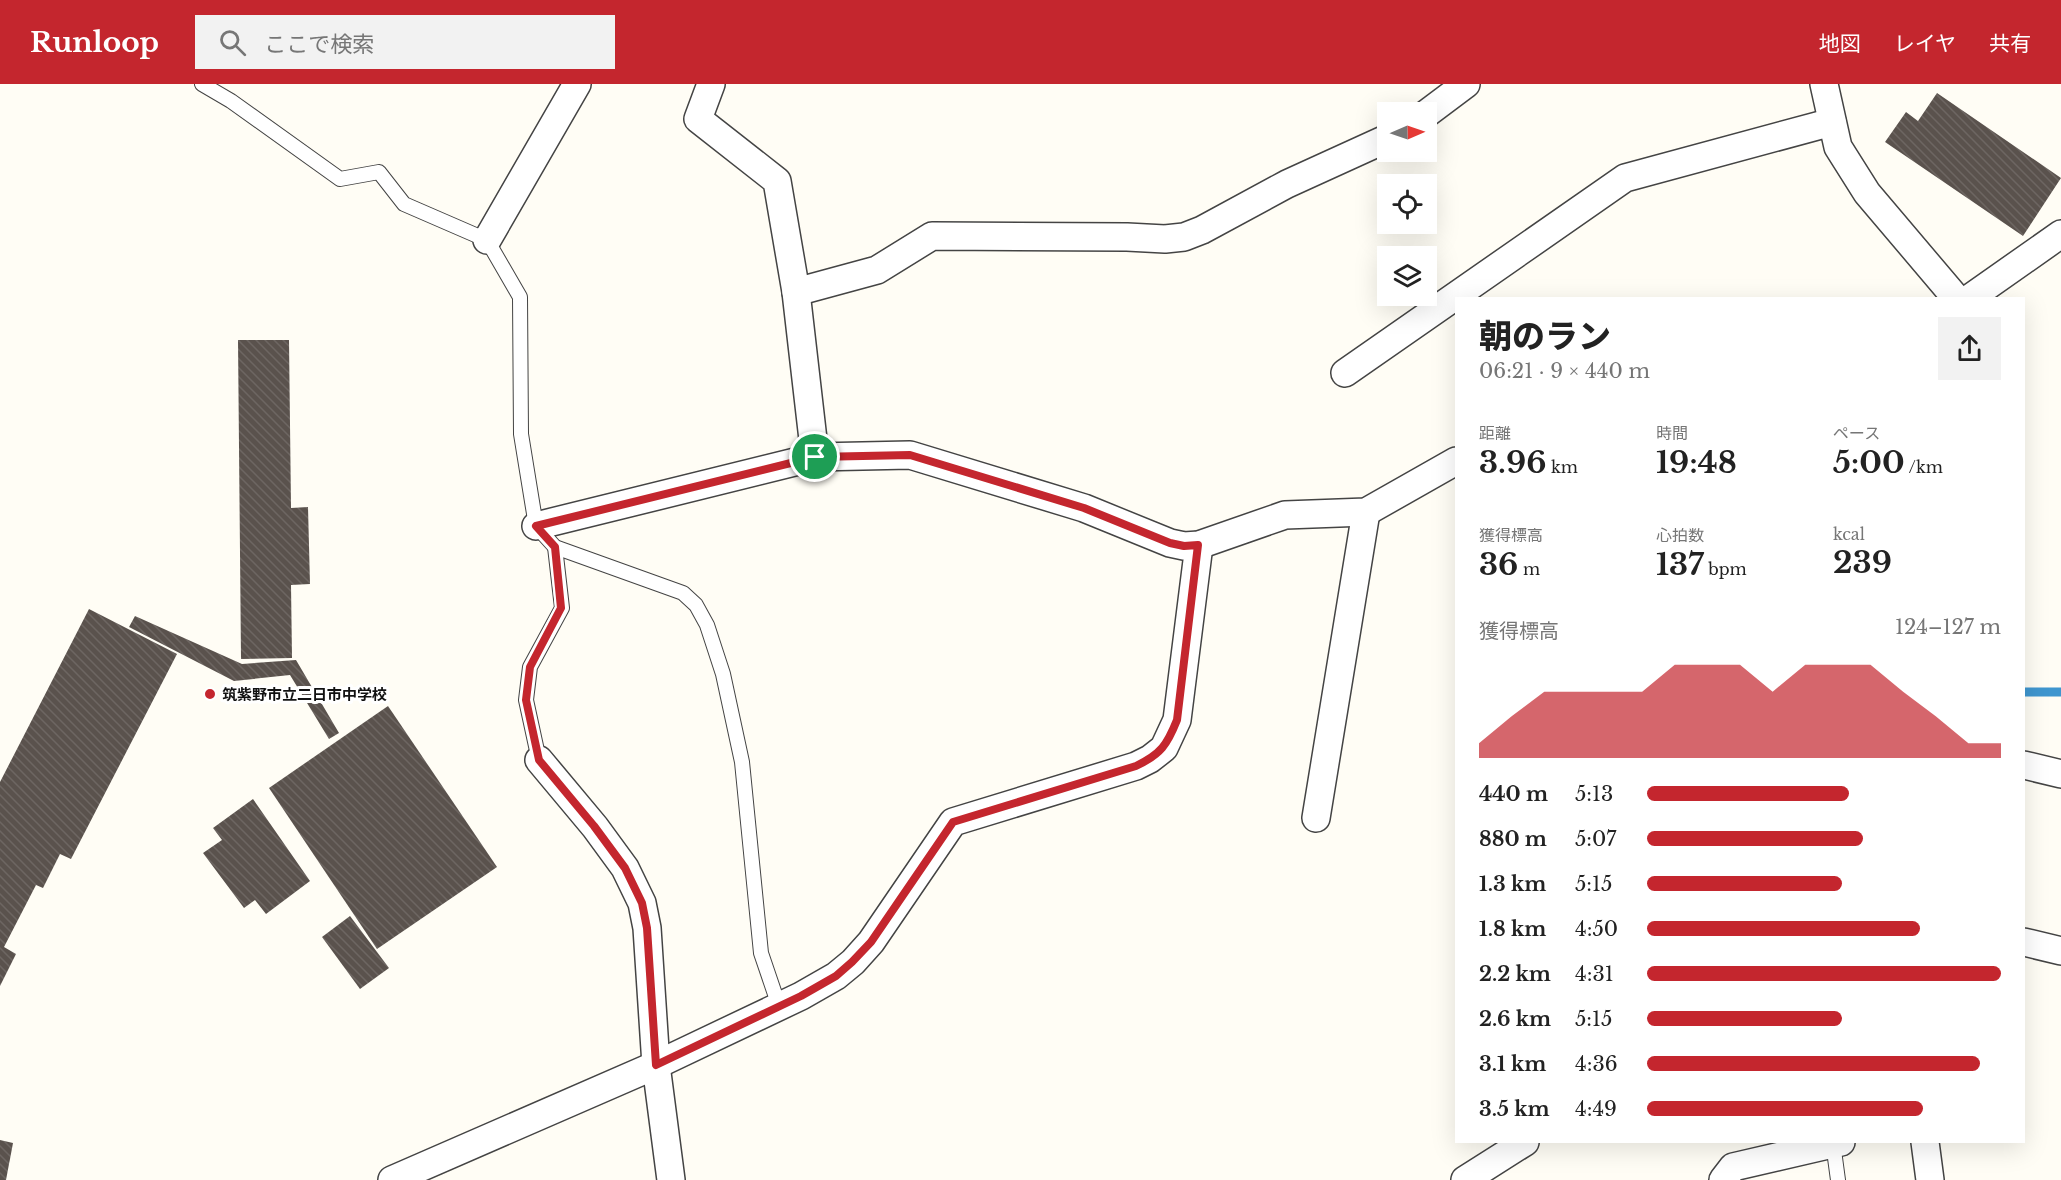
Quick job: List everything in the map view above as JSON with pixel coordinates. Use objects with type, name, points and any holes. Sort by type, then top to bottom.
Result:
[{"type":"street","points":[[487,240],[577,84]]},
{"type":"street","points":[[711,84],[698,119],[777,181],[796,291],[815,457]]},
{"type":"street","points":[[1437,106],[1466,84]]},
{"type":"street","points":[[1824,84],[1838,147],[1854,176],[1955,297]]},
{"type":"street","points":[[1345,373],[1625,178],[1832,122]]},
{"type":"street","points":[[796,291],[877,270],[932,236],[1165,239],[1184,237],[1202,230],[1287,184],[1377,143]]},
{"type":"street","points":[[1971,297],[2061,234]]},
{"type":"street","points":[[536,526],[815,457],[910,455],[1084,508],[1170,543],[1184,546],[1198,545],[1285,515],[1366,512],[1455,462]]},
{"type":"street","points":[[1316,818],[1366,512]]},
{"type":"street","points":[[392,1180],[656,1065],[817,988],[852,962],[871,942],[953,822],[1136,766],[1164,748],[1177,720],[1198,545]]},
{"type":"street","points":[[539,760],[594,826],[625,868],[642,903],[647,928],[656,1065],[671,1180]]},
{"type":"street","points":[[2025,765],[2061,774]]},
{"type":"street","points":[[2025,942],[2061,951]]},
{"type":"street","points":[[1465,1180],[1523,1143]]},
{"type":"street","points":[[1723,1180],[1733,1167],[1833,1143]]},
{"type":"street","points":[[1925,1143],[1930,1180]]},
{"type":"lane","points":[[202,84],[231,101],[340,178],[379,172],[404,204],[487,240],[520,297],[521,434],[536,526],[555,547],[683,593],[696,605],[707,625],[723,674],[742,762],[761,953],[780,1006]]},
{"type":"lane","points":[[539,760],[526,700],[530,667],[561,608],[555,547]]},
{"type":"lane","points":[[1837,1143],[1838,1180]]},
{"type":"building","points":[[1937,93],[2061,178],[2023,236],[1885,142],[1906,112],[1918,121]]},
{"type":"building","points":[[238,340],[289,340],[291,508],[308,507],[310,584],[291,585],[292,658],[241,659]]},
{"type":"building","points":[[89,609],[177,654],[71,859],[60,854],[43,888],[36,885],[4,947],[16,954],[0,986],[0,782]]},
{"type":"building","points":[[135,616],[242,664],[296,660],[339,733],[329,739],[290,675],[234,681],[129,627]]},
{"type":"building","points":[[388,706],[497,867],[377,949],[269,788]]},
{"type":"building","points":[[253,799],[310,881],[266,914],[255,900],[244,908],[203,853],[222,840],[213,828]]},
{"type":"building","points":[[350,916],[389,968],[360,989],[322,937]]},
{"type":"building","points":[[0,1140],[13,1143],[6,1180],[0,1180]]},
{"type":"waterway","points":[[2025,692],[2061,692]]},
{"type":"place","name":"筑紫野市立二日市中学校","points":[[210,694]]},
{"type":"route","points":[[910,455],[1084,508],[1170,543],[1184,546],[1198,545],[1177,720],[1164,748],[1136,766],[953,822],[871,942],[836,976],[801,996],[656,1065],[647,928],[642,903],[625,868],[594,826],[539,760],[526,700],[530,667],[561,608],[555,547],[536,526],[815,457],[910,455]]}]
